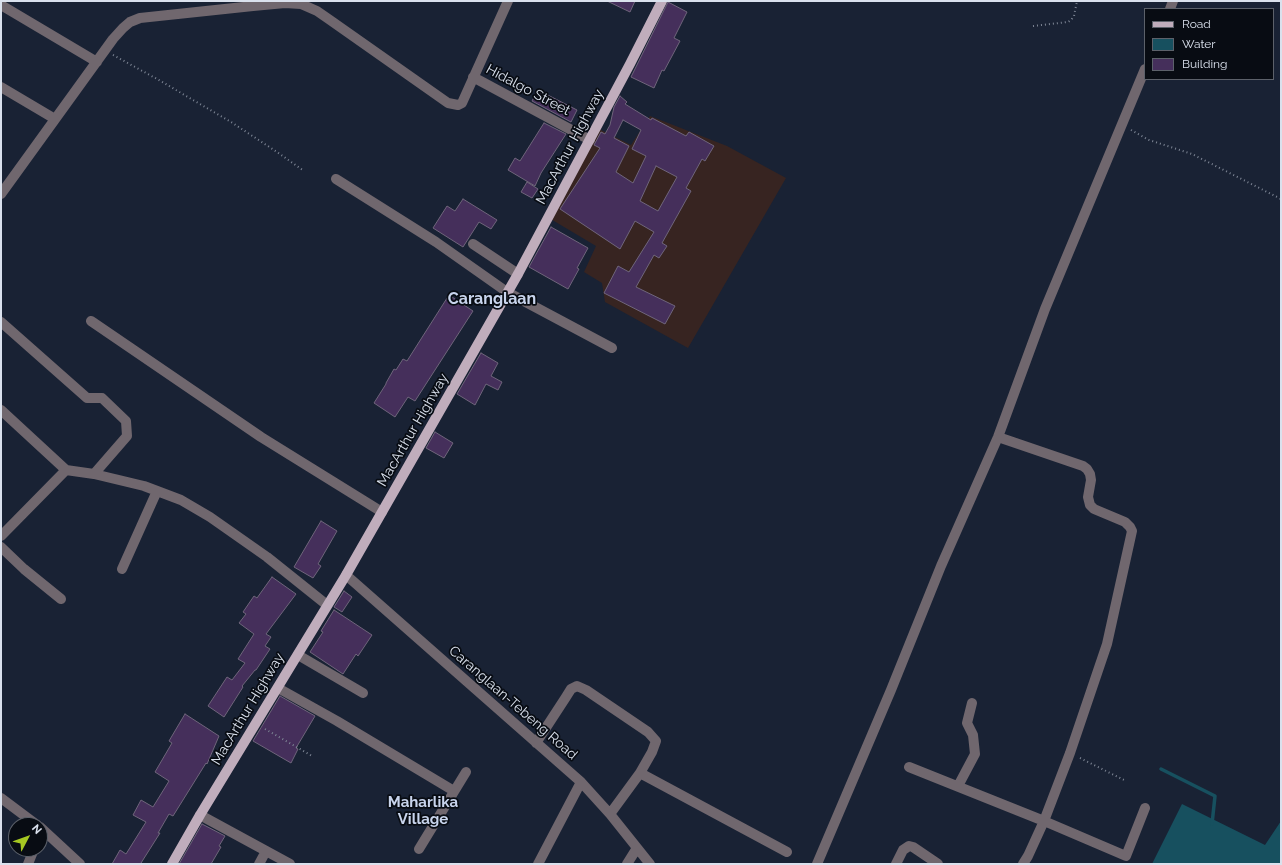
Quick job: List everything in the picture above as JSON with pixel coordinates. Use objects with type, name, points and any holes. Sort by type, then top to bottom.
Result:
[{"type":"main road","name":"MacArthur Highway","points":[[172,864],[200,815],[346,575],[518,274],[662,1]]},
{"type":"street","points":[[2,192],[123,28],[130,22],[140,18],[285,3],[302,4],[330,20],[448,103],[458,105],[462,103],[508,1]]},
{"type":"street","points":[[1,5],[97,62]]},
{"type":"street","points":[[817,864],[891,690],[941,566],[998,436],[1045,309],[1144,70]]},
{"type":"street","name":"Hidalgo Street","points":[[473,77],[590,140]]},
{"type":"street","points":[[1,87],[55,119]]},
{"type":"street","points":[[336,179],[436,242],[507,292],[612,348]]},
{"type":"street","points":[[473,244],[518,274]]},
{"type":"street","points":[[91,321],[260,437],[382,512]]},
{"type":"street","points":[[1,322],[87,398],[102,398],[126,421],[127,436],[94,474]]},
{"type":"street","points":[[1,410],[66,470],[94,474],[144,486],[181,500],[210,517],[267,557],[327,605]]},
{"type":"street","points":[[998,436],[1083,466],[1090,474],[1091,480],[1088,497],[1090,505],[1094,509],[1125,522],[1130,527],[1132,532],[1107,644],[1070,753],[1044,821],[1023,864]]},
{"type":"street","points":[[1,536],[66,470]]},
{"type":"street","points":[[122,569],[157,491]]},
{"type":"street","points":[[1,547],[24,569],[61,598]]},
{"type":"street","name":"Caranglaan-Tebeng Road","points":[[346,575],[581,782],[610,814],[650,864]]},
{"type":"street","points":[[298,655],[363,693]]},
{"type":"street","points":[[536,742],[571,689],[577,686],[586,690],[648,732],[656,741],[652,752],[640,773],[610,814]]},
{"type":"street","points":[[278,688],[337,721],[454,791]]},
{"type":"street","points":[[958,786],[975,754],[973,735],[967,723],[972,703]]},
{"type":"street","points":[[909,767],[1044,821],[1124,860],[1145,808]]},
{"type":"street","points":[[419,849],[466,772]]},
{"type":"street","points":[[640,773],[787,852]]},
{"type":"street","points":[[538,864],[581,782]]},
{"type":"street","points":[[1,798],[24,817]]},
{"type":"street","points":[[200,815],[290,864]]},
{"type":"street","points":[[48,837],[80,864]]},
{"type":"street","points":[[896,864],[904,850],[909,846],[913,847],[938,864]]},
{"type":"street","points":[[627,864],[636,848]]},
{"type":"street","points":[[259,864],[266,851]]},
{"type":"path","points":[[1033,26],[1068,22],[1072,20],[1077,1]]},
{"type":"path","points":[[105,51],[157,78],[231,122],[304,171]]},
{"type":"path","points":[[1122,125],[1149,140],[1192,154],[1281,199]]},
{"type":"path","points":[[256,723],[312,756]]},
{"type":"path","points":[[1070,753],[1126,781]]},
{"type":"shaded area","points":[[650,116],[727,146],[786,178],[688,348],[605,302],[602,283],[584,272],[596,246],[549,218],[599,129],[631,145]]},
{"type":"water","points":[[1182,804],[1265,845],[1281,821],[1281,864],[1152,864]]},
{"type":"building","points":[[607,1],[635,1],[630,12]]},
{"type":"building","points":[[668,2],[687,12],[674,38],[680,41],[664,71],[662,70],[654,88],[631,77]]},
{"type":"building","points":[[538,90],[577,110],[571,122],[532,101]]},
{"type":"building","points":[[620,96],[627,102],[625,104],[651,120],[652,118],[686,136],[689,132],[714,146],[705,161],[702,159],[686,188],[691,191],[662,243],[667,246],[659,258],[654,255],[636,287],[675,306],[665,324],[604,293],[618,266],[629,272],[654,232],[635,221],[620,249],[560,209],[600,148],[594,145],[601,132],[605,134],[610,125],[614,107]],"holes":[[[623,120],[641,130],[632,149],[646,156],[633,183],[616,172],[629,146],[614,138]],[[656,166],[677,177],[658,211],[640,201]]]},
{"type":"building","points":[[544,123],[566,134],[541,173],[535,186],[508,170],[515,158],[520,161]]},
{"type":"building","points":[[527,182],[538,189],[532,198],[521,192]]},
{"type":"building","points":[[463,199],[497,220],[491,229],[479,222],[463,247],[433,228],[447,206],[455,211]]},
{"type":"building","points":[[551,227],[588,248],[568,289],[529,267]]},
{"type":"building","points":[[449,295],[473,311],[415,401],[408,397],[395,417],[374,403],[394,369],[396,370],[403,359],[407,361]]},
{"type":"building","points":[[481,353],[498,363],[491,376],[502,382],[498,390],[486,384],[475,405],[457,394]]},
{"type":"building","points":[[435,432],[453,443],[444,458],[426,448]]},
{"type":"building","points":[[321,521],[337,531],[318,564],[321,566],[313,578],[294,567]]},
{"type":"building","points":[[272,577],[296,594],[266,634],[271,637],[265,646],[270,649],[256,670],[242,686],[243,687],[224,717],[208,706],[227,677],[232,680],[245,663],[238,659],[254,634],[239,623],[246,614],[243,612],[254,596],[257,598]]},
{"type":"building","points":[[344,591],[352,597],[342,612],[334,607]]},
{"type":"building","points":[[334,610],[372,635],[358,656],[356,654],[343,674],[310,652],[323,632],[321,631]]},
{"type":"building","points":[[280,696],[315,716],[296,748],[298,749],[291,763],[253,741]]},
{"type":"building","points":[[185,714],[219,736],[207,764],[206,763],[173,816],[169,814],[158,833],[160,833],[141,863],[143,864],[112,864],[120,850],[126,854],[146,822],[133,815],[141,800],[153,807],[169,781],[155,772],[172,743],[169,741]]},
{"type":"building","points":[[202,824],[225,836],[219,846],[221,847],[211,864],[179,864]]},
{"type":"waterway","points":[[1161,769],[1215,796],[1212,824]]},
{"type":"district","name":"Caranglaan","points":[[492,299]]},
{"type":"district","name":"Maharlika Village","points":[[423,810]]}]
